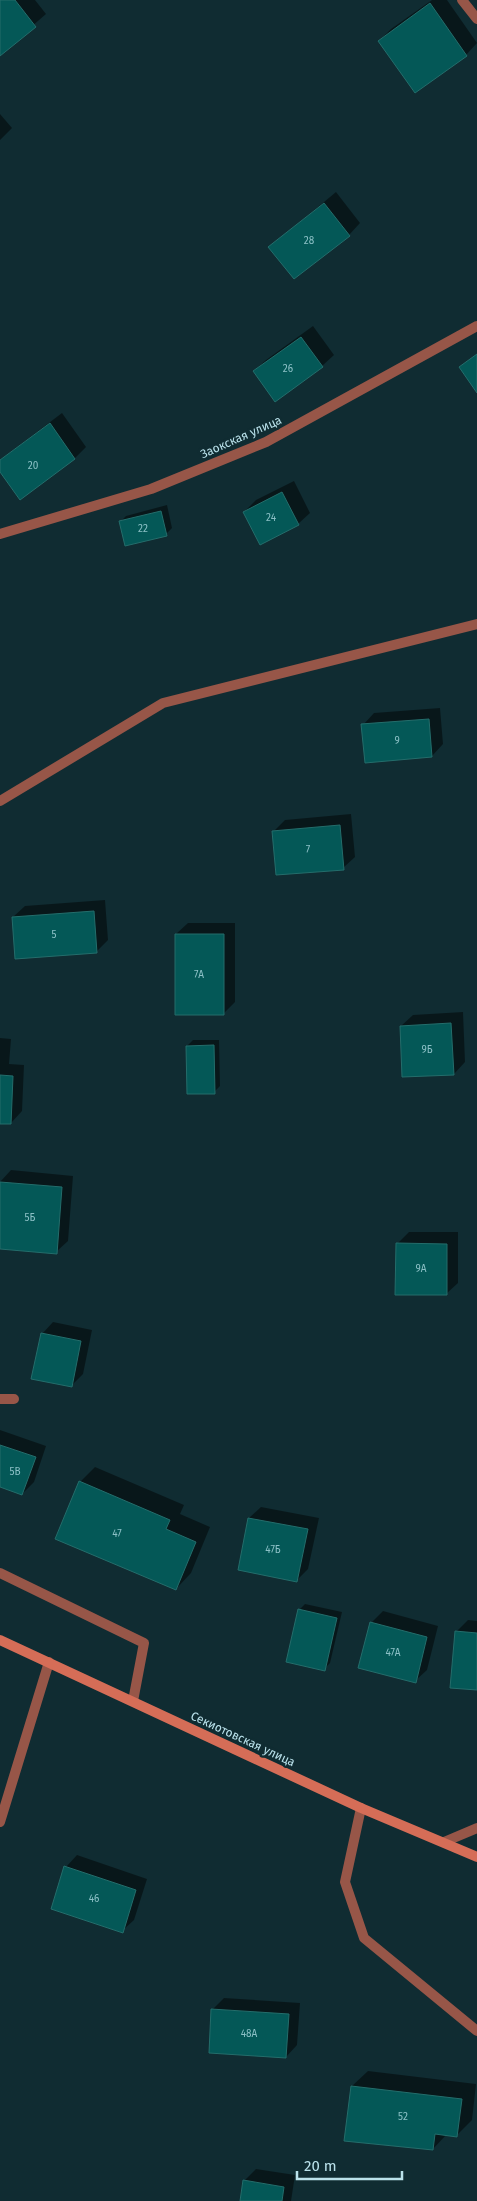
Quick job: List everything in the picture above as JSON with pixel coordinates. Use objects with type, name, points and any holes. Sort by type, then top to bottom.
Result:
[{"type":"main road","name":"Секиотовская улица","points":[[0,1640],[361,1808],[477,1857]]},
{"type":"street","points":[[462,0],[477,19]]},
{"type":"street","name":"Заокская улица","points":[[0,534],[151,489],[266,442],[477,326]]},
{"type":"street","points":[[0,801],[164,703],[477,624]]},
{"type":"street","points":[[0,1399],[14,1399]]},
{"type":"street","points":[[0,1572],[144,1643],[133,1701]]},
{"type":"street","points":[[0,1822],[49,1662]]},
{"type":"street","points":[[361,1808],[345,1882],[364,1938],[477,2031]]},
{"type":"street","points":[[444,1842],[477,1828]]},
{"type":"building","points":[[0,0],[15,0],[36,27],[0,56]]},
{"type":"building","points":[[430,3],[467,56],[415,93],[378,41]]},
{"type":"building","points":[[324,203],[350,236],[294,279],[268,247]]},
{"type":"building","points":[[301,337],[323,367],[275,402],[253,371]]},
{"type":"building","points":[[477,354],[477,393],[459,367]]},
{"type":"building","points":[[50,423],[75,459],[20,500],[0,472],[0,460]]},
{"type":"building","points":[[282,492],[299,525],[260,545],[243,512]]},
{"type":"building","points":[[161,511],[167,536],[125,546],[119,521]]},
{"type":"building","points":[[429,719],[432,757],[365,763],[361,724]]},
{"type":"building","points":[[340,825],[344,870],[276,875],[272,831]]},
{"type":"building","points":[[94,911],[97,953],[15,959],[12,917]]},
{"type":"building","points":[[175,934],[224,934],[224,1015],[175,1015]]},
{"type":"building","points":[[451,1023],[454,1075],[402,1077],[400,1026]]},
{"type":"building","points":[[214,1045],[215,1094],[187,1094],[186,1046]]},
{"type":"building","points":[[0,1075],[13,1076],[11,1124],[0,1124]]},
{"type":"building","points":[[0,1182],[62,1187],[57,1254],[0,1249]]},
{"type":"building","points":[[396,1243],[447,1244],[447,1295],[395,1295]]},
{"type":"building","points":[[41,1333],[81,1341],[72,1387],[31,1379]]},
{"type":"building","points":[[0,1445],[36,1457],[22,1495],[0,1487]]},
{"type":"building","points":[[79,1481],[170,1520],[166,1529],[196,1542],[176,1590],[55,1539]]},
{"type":"building","points":[[248,1518],[308,1529],[297,1582],[238,1570]]},
{"type":"building","points":[[298,1609],[337,1618],[325,1671],[286,1662]]},
{"type":"building","points":[[370,1622],[427,1637],[416,1683],[358,1668]]},
{"type":"building","points":[[455,1631],[477,1633],[477,1690],[450,1688]]},
{"type":"building","points":[[64,1866],[136,1890],[123,1933],[51,1909]]},
{"type":"building","points":[[211,2009],[289,2014],[286,2058],[209,2053]]},
{"type":"building","points":[[351,2086],[462,2099],[457,2137],[435,2134],[433,2150],[344,2141]]},
{"type":"building","points":[[243,2180],[284,2187],[282,2201],[240,2201]]}]
